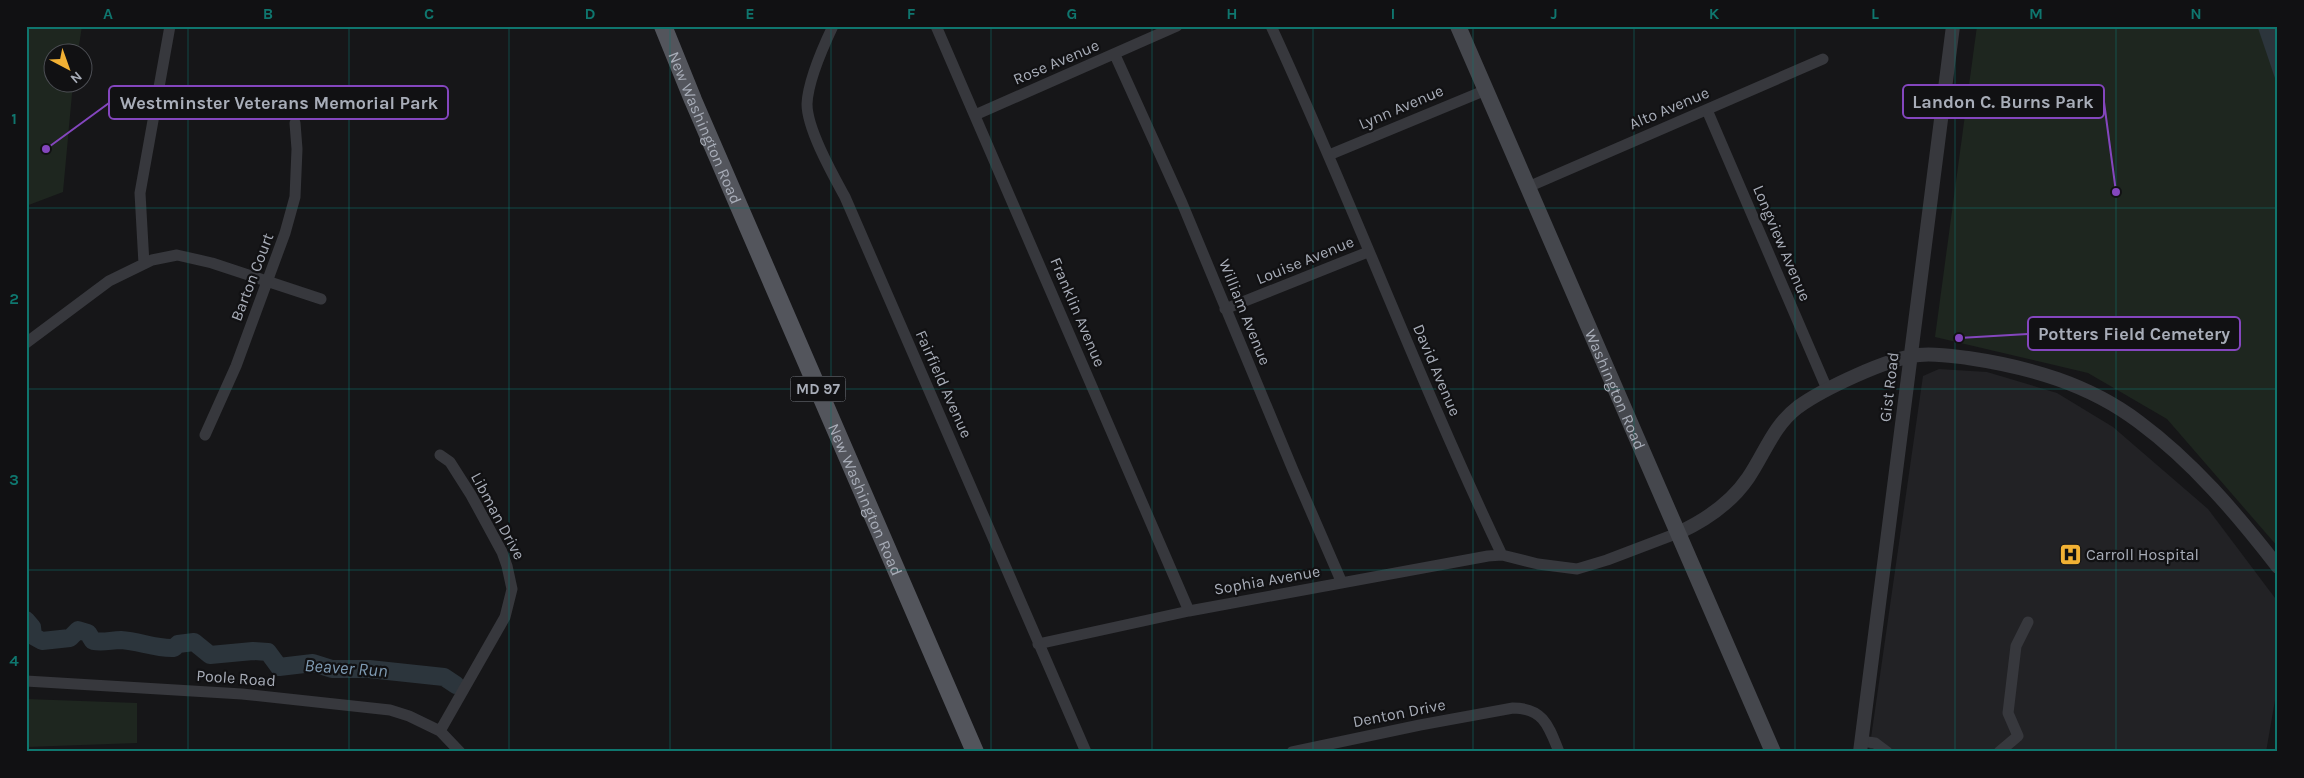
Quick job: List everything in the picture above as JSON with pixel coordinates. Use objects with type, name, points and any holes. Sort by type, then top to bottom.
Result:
[{"type":"main road","name":"New Washington Road","points":[[663,26],[692,100],[974,752]]},
{"type":"main road","name":"Washington Road","points":[[1458,26],[1773,752]]},
{"type":"street","points":[[144,264],[140,193],[170,26]]},
{"type":"street","name":"Fairfield Avenue","points":[[833,26],[822,49],[809,94],[809,116],[822,151],[846,197],[1086,752]]},
{"type":"street","name":"Franklin Avenue","points":[[936,26],[1189,611]]},
{"type":"street","name":"Rose Avenue","points":[[975,115],[1115,55],[1177,26]]},
{"type":"street","name":"Gist Road","points":[[1860,746],[1894,470],[1911,356],[1953,26]]},
{"type":"street","name":"David Avenue","points":[[1271,27],[1330,155],[1368,252],[1460,466],[1502,555]]},
{"type":"street","name":"William Avenue","points":[[1115,55],[1182,202],[1342,583]]},
{"type":"street","name":"Alto Avenue","points":[[1528,187],[1823,59]]},
{"type":"street","name":"Lynn Avenue","points":[[1330,155],[1486,90]]},
{"type":"street","name":"Longview Avenue","points":[[1707,110],[1827,389]]},
{"type":"street","name":"Barton Court","points":[[205,435],[236,366],[286,234],[295,197],[297,149],[295,123]]},
{"type":"street","name":"Louise Avenue","points":[[1226,309],[1368,252]]},
{"type":"street","points":[[26,343],[109,281],[152,260],[177,255],[212,263],[321,299]]},
{"type":"street","points":[[1502,555],[1546,566],[1578,569],[1678,534],[1706,518],[1729,500],[1748,478],[1780,424],[1796,409],[1827,389],[1911,356],[1922,354],[1961,357],[2025,368],[2064,381],[2120,408],[2160,438],[2201,476],[2278,567]]},
{"type":"street","name":"Libman Drive","points":[[440,455],[450,462],[471,495],[502,552],[509,572],[512,589],[509,608],[505,617],[440,730]]},
{"type":"street","name":"Sophia Avenue","points":[[1038,644],[1189,611],[1459,560],[1502,555]]},
{"type":"street","points":[[1999,752],[2018,736],[2008,713],[2016,646],[2028,622]]},
{"type":"street","name":"Poole Road","points":[[26,681],[242,694],[390,710],[410,716],[440,730],[460,752]]},
{"type":"street","name":"Denton Drive","points":[[1292,752],[1420,725],[1514,708],[1525,708],[1540,715],[1549,727],[1559,752]]},
{"type":"street","points":[[1860,746],[1875,743],[1887,752]]},
{"type":"shaded area","points":[[26,26],[82,26],[80,42],[42,42],[42,92],[72,92],[63,192],[26,206]]},
{"type":"shaded area","points":[[1977,26],[2278,26],[2278,547],[2167,419],[2088,373],[1935,337]]},
{"type":"shaded area","points":[[2258,26],[2278,26],[2278,87],[2258,28]]},
{"type":"shaded area","name":"Carroll Hospital","points":[[1939,369],[1987,372],[2057,393],[2113,427],[2208,509],[2278,602],[2278,683],[2266,752],[1869,752],[1923,376]]},
{"type":"shaded area","points":[[26,699],[137,703],[137,743],[26,747]]},
{"type":"waterway","name":"Beaver Run","points":[[26,620],[32,627],[33,636],[42,641],[70,638],[78,630],[88,633],[93,641],[97,642],[121,640],[167,648],[174,648],[178,644],[194,642],[210,655],[253,651],[268,652],[279,667],[313,663],[332,669],[369,669],[444,677],[456,685]]},
{"type":"place","name":"Westminster Veterans Memorial Park","points":[[46,149]]},
{"type":"place","name":"Landon C. Burns Park","points":[[2116,192]]},
{"type":"place","name":"Potters Field Cemetery","points":[[1959,338]]},
{"type":"place","name":"Carroll Hospital","points":[[2070,554]]}]
